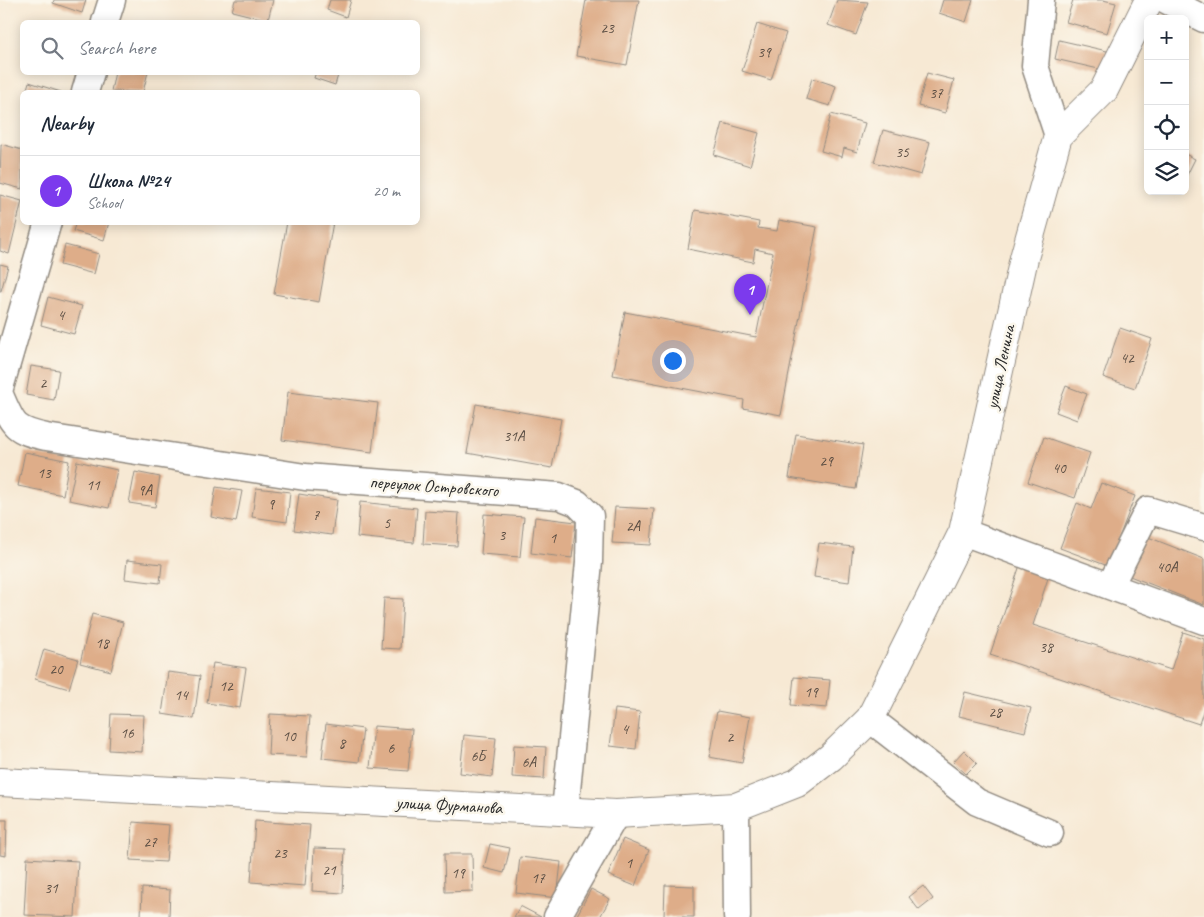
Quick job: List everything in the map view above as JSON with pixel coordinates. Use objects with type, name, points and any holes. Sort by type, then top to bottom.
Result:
[{"type":"main road","points":[[1058,136],[1104,90],[1149,0]]},
{"type":"main road","name":"улица Ленина","points":[[870,719],[963,532],[1024,258],[1058,136]]},
{"type":"main road","name":"улица Фурманова","points":[[0,782],[616,814],[736,806],[797,783],[831,757],[870,719]]},
{"type":"street","points":[[107,20],[112,0]]},
{"type":"street","points":[[1041,0],[1035,66],[1058,136]]},
{"type":"street","points":[[1166,0],[1204,19]]},
{"type":"street","points":[[86,90],[90,75]]},
{"type":"street","points":[[0,388],[47,225]]},
{"type":"street","name":"переулок Островского","points":[[0,395],[11,419],[24,432],[46,437],[305,476],[558,496],[577,503],[590,516],[589,562],[565,811]]},
{"type":"street","points":[[1110,586],[1148,510],[1204,527]]},
{"type":"street","points":[[963,532],[1204,622]]},
{"type":"street","points":[[870,719],[976,802],[1050,833]]},
{"type":"street","points":[[736,806],[737,917]]},
{"type":"street","points":[[557,917],[616,814]]},
{"type":"building","points":[[54,0],[86,0],[82,13],[53,3]]},
{"type":"building","points":[[235,0],[273,0],[268,20],[232,11]]},
{"type":"building","points":[[330,0],[351,0],[346,17],[327,10]]},
{"type":"building","points":[[586,0],[639,0],[627,65],[576,56]]},
{"type":"building","points":[[837,0],[868,2],[856,35],[828,25]]},
{"type":"building","points":[[943,0],[973,0],[966,22],[939,13]]},
{"type":"building","points":[[1073,0],[1103,0],[1116,3],[1107,33],[1066,22]]},
{"type":"building","points":[[757,24],[786,33],[771,80],[742,71]]},
{"type":"building","points":[[1059,40],[1107,51],[1103,70],[1055,59]]},
{"type":"building","points":[[927,73],[954,80],[945,113],[918,106]]},
{"type":"building","points":[[114,75],[147,75],[144,90],[111,90]]},
{"type":"building","points":[[315,75],[338,75],[335,85],[314,78]]},
{"type":"building","points":[[812,78],[836,86],[830,106],[806,99]]},
{"type":"building","points":[[29,82],[55,90],[27,90]]},
{"type":"building","points":[[831,114],[865,123],[857,152],[844,148],[842,157],[821,151]]},
{"type":"building","points":[[723,123],[759,133],[750,166],[714,155]]},
{"type":"building","points":[[883,130],[930,142],[921,175],[874,162]]},
{"type":"building","points":[[1,144],[20,149],[20,188],[0,183]]},
{"type":"building","points":[[1189,156],[1195,159],[1189,171]]},
{"type":"building","points":[[0,195],[20,200],[20,209],[9,254],[0,251]]},
{"type":"building","points":[[695,210],[759,222],[758,228],[777,231],[779,220],[817,227],[781,415],[743,408],[744,400],[613,375],[625,312],[756,337],[773,253],[755,249],[753,262],[688,249]]},
{"type":"building","points":[[75,225],[108,225],[104,240],[73,231]]},
{"type":"building","points":[[286,225],[332,225],[319,302],[274,294]]},
{"type":"building","points":[[65,245],[99,254],[94,274],[60,265]]},
{"type":"building","points":[[0,264],[8,266],[1,291],[0,291]]},
{"type":"building","points":[[48,297],[82,306],[74,334],[41,325]]},
{"type":"building","points":[[1120,328],[1152,339],[1135,388],[1103,377]]},
{"type":"building","points":[[31,366],[59,370],[54,400],[26,395]]},
{"type":"building","points":[[1066,386],[1087,394],[1077,420],[1056,412]]},
{"type":"building","points":[[288,392],[378,403],[372,452],[282,440]]},
{"type":"building","points":[[476,404],[561,419],[552,468],[467,453]]},
{"type":"building","points":[[796,434],[863,445],[856,489],[789,478]]},
{"type":"building","points":[[1044,437],[1090,453],[1075,498],[1028,482]]},
{"type":"building","points":[[25,452],[69,461],[63,495],[18,486]]},
{"type":"building","points":[[77,461],[117,470],[109,508],[69,500]]},
{"type":"building","points":[[135,472],[160,477],[155,507],[129,503]]},
{"type":"building","points":[[1101,483],[1135,496],[1108,566],[1060,548],[1077,503],[1091,509]]},
{"type":"building","points":[[216,487],[242,491],[236,522],[211,517]]},
{"type":"building","points":[[256,488],[290,492],[287,522],[252,517]]},
{"type":"building","points":[[299,494],[337,500],[332,535],[294,530]]},
{"type":"building","points":[[360,502],[417,508],[414,543],[357,537]]},
{"type":"building","points":[[615,507],[654,509],[651,545],[612,543]]},
{"type":"building","points":[[425,511],[459,513],[457,546],[423,544]]},
{"type":"building","points":[[484,514],[524,517],[520,557],[481,554]]},
{"type":"building","points":[[535,517],[576,522],[572,558],[531,553]]},
{"type":"building","points":[[1143,535],[1204,559],[1204,605],[1127,575]]},
{"type":"building","points":[[819,543],[853,547],[849,582],[814,577]]},
{"type":"building","points":[[127,560],[162,564],[160,583],[125,579]]},
{"type":"building","points":[[1020,565],[1049,575],[1033,625],[1171,670],[1183,632],[1204,639],[1204,708],[1199,724],[990,655]]},
{"type":"building","points":[[384,598],[403,599],[400,649],[381,648]]},
{"type":"building","points":[[92,614],[123,622],[111,671],[80,663]]},
{"type":"building","points":[[44,649],[78,659],[69,689],[35,679]]},
{"type":"building","points":[[213,663],[246,668],[240,708],[207,703]]},
{"type":"building","points":[[168,672],[200,676],[194,719],[162,714]]},
{"type":"building","points":[[794,677],[830,680],[827,708],[791,705]]},
{"type":"building","points":[[965,692],[1031,708],[1025,732],[959,716]]},
{"type":"building","points":[[615,709],[640,712],[636,749],[610,746]]},
{"type":"building","points":[[717,711],[750,717],[742,763],[709,757]]},
{"type":"building","points":[[111,714],[144,715],[142,752],[109,750]]},
{"type":"building","points":[[270,714],[310,716],[307,757],[268,755]]},
{"type":"building","points":[[326,724],[363,729],[359,762],[322,758]]},
{"type":"building","points":[[374,726],[412,729],[408,771],[370,768]]},
{"type":"building","points":[[464,735],[496,738],[492,777],[460,773]]},
{"type":"building","points":[[514,745],[546,747],[544,779],[512,777]]},
{"type":"building","points":[[964,750],[977,763],[966,774],[953,762]]},
{"type":"building","points":[[0,820],[7,820],[6,856],[0,855]]},
{"type":"building","points":[[255,821],[310,825],[305,886],[251,882]]},
{"type":"building","points":[[133,822],[169,825],[166,862],[130,860]]},
{"type":"building","points":[[623,839],[649,850],[635,886],[608,875]]},
{"type":"building","points":[[490,844],[510,848],[504,873],[484,868]]},
{"type":"building","points":[[314,848],[345,849],[343,893],[312,891]]},
{"type":"building","points":[[444,854],[472,854],[473,891],[445,892]]},
{"type":"building","points":[[520,857],[561,862],[557,898],[516,893]]},
{"type":"building","points":[[27,858],[78,861],[75,917],[24,915]]},
{"type":"building","points":[[665,885],[694,886],[694,917],[664,917]]},
{"type":"building","points":[[923,886],[933,899],[919,910],[909,897]]},
{"type":"building","points":[[142,888],[170,890],[169,917],[141,917]]},
{"type":"building","points":[[591,889],[610,899],[600,917],[576,917]]},
{"type":"building","points":[[520,906],[541,917],[514,917]]},
{"type":"place","name":"Школа №24","points":[[750,315]]}]
